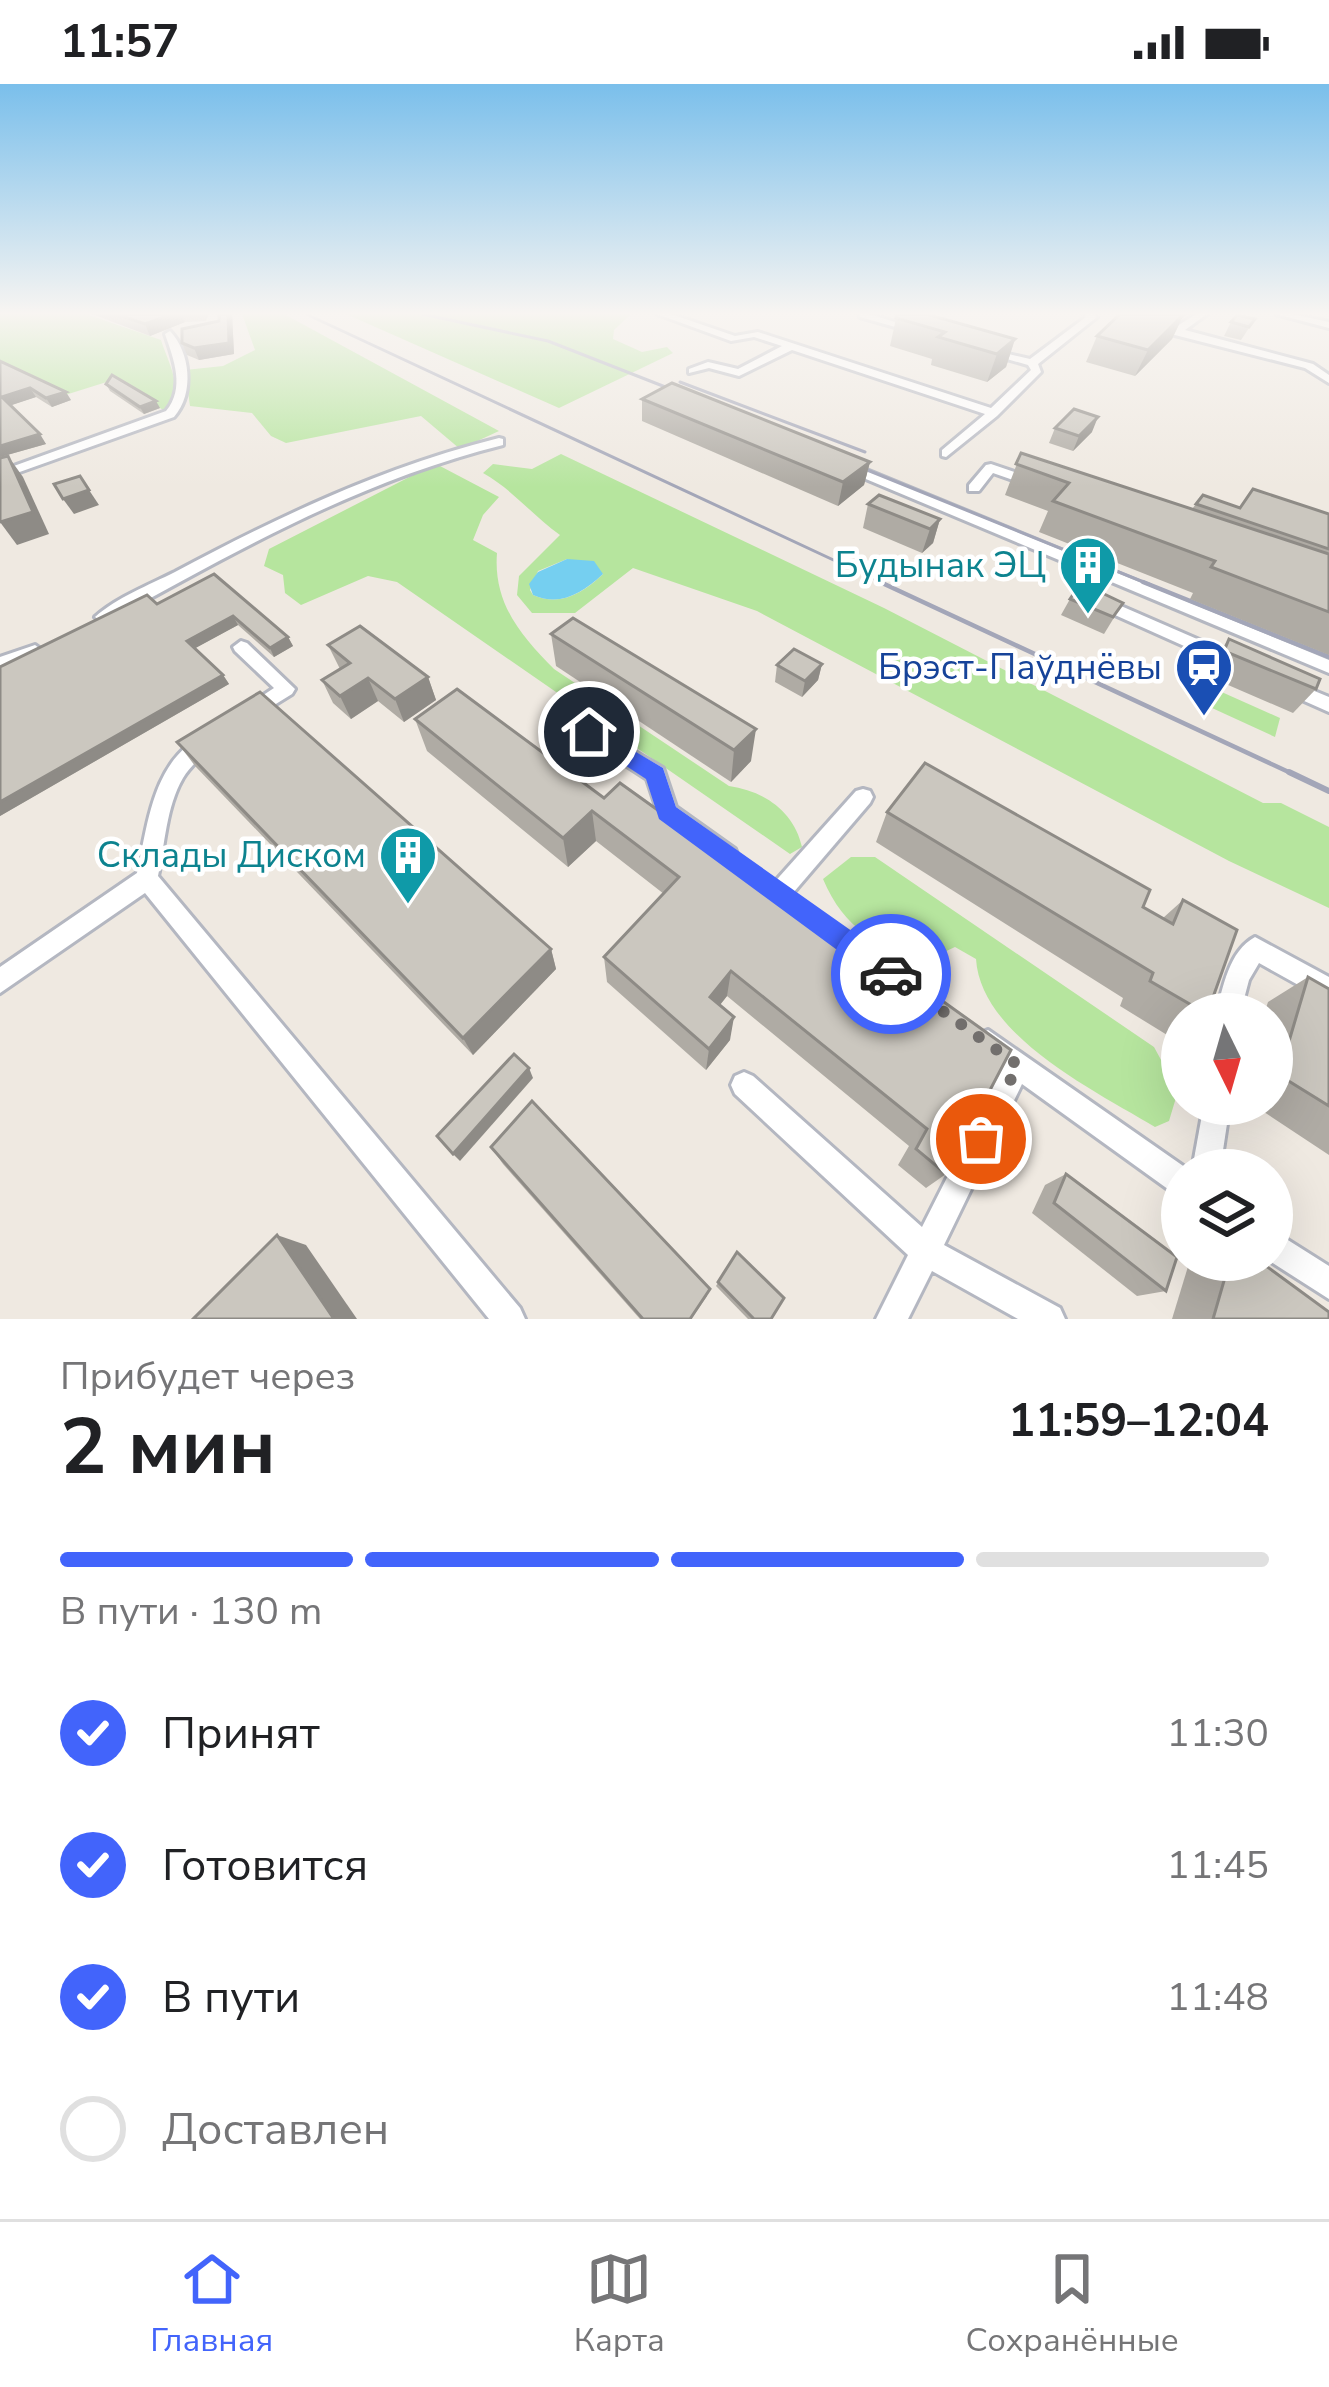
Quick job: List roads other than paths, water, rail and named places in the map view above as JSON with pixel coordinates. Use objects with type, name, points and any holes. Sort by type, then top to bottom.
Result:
[{"type":"street","points":[[0,475],[170,415],[183,399],[179,372]]},
{"type":"street","points":[[868,372],[993,413]]},
{"type":"street","points":[[946,452],[1035,372]]},
{"type":"street","points":[[80,630],[371,482],[433,456],[499,442]]},
{"type":"street","points":[[839,463],[1329,667]]},
{"type":"street","points":[[974,488],[991,469],[1036,484]]},
{"type":"street","points":[[1121,611],[1246,667]]},
{"type":"street","points":[[0,663],[59,640]]},
{"type":"street","points":[[0,981],[147,879],[171,773],[186,754],[286,689],[241,647]]},
{"type":"street","points":[[1267,676],[1329,705]]},
{"type":"street","points":[[553,761],[589,732],[656,774],[667,812],[770,886],[862,797]]},
{"type":"street","points":[[147,879],[508,1319]]},
{"type":"street","points":[[1234,993],[1255,948],[1329,990]]},
{"type":"street","points":[[963,1025],[1161,1166]]},
{"type":"street","points":[[892,1319],[1018,1065]]},
{"type":"street","points":[[744,1085],[926,1250],[1049,1319]]},
{"type":"street","points":[[1293,1260],[1329,1285]]},
{"type":"water","points":[[567,559],[594,561],[603,574],[571,596],[533,595],[529,584],[538,572]]},
{"type":"railway","points":[[430,372],[887,585]]},
{"type":"railway","points":[[626,372],[696,399]]},
{"type":"railway","points":[[680,382],[865,452]]},
{"type":"railway","points":[[840,459],[1151,585]]},
{"type":"railway","points":[[880,582],[1295,775]]},
{"type":"railway","points":[[1143,582],[1329,657]]},
{"type":"railway","points":[[1289,772],[1329,791]]},
{"type":"place","name":"Будынак ЭЦ","points":[[1088,616]]},
{"type":"place","name":"Брэст-Паўднёвы","points":[[1204,718]]},
{"type":"place","name":"Склады Диском","points":[[408,906]]}]
